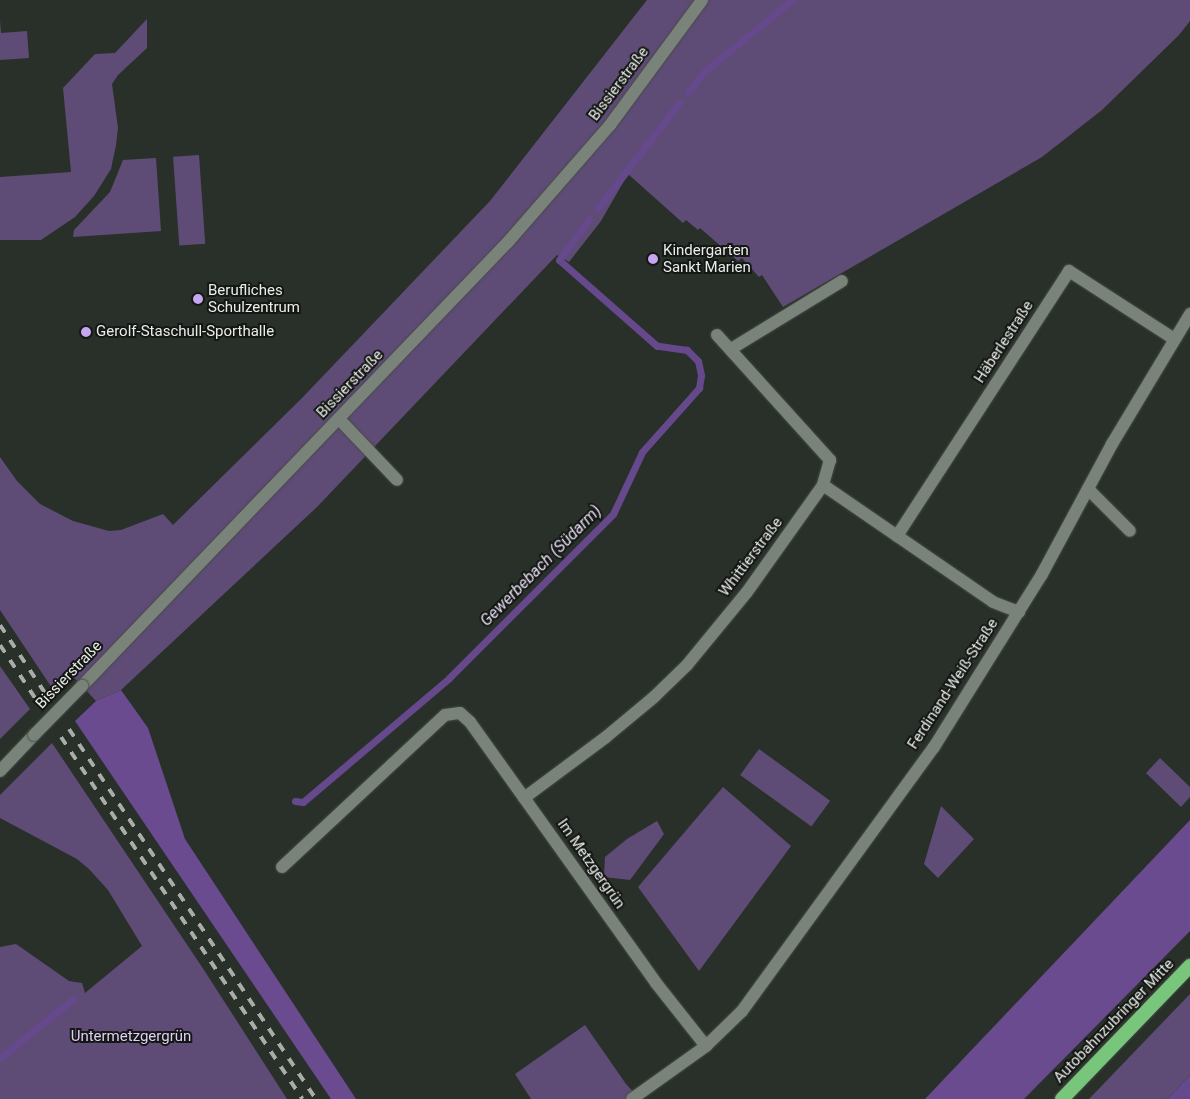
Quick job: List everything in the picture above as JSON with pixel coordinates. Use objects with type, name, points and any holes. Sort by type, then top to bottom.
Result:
[{"type":"highway","name":"Autobahnzubringer Mitte","points":[[1062,1099],[1190,966]]},
{"type":"street","name":"Bissierstraße","points":[[0,771],[508,242],[610,125],[702,0]]},
{"type":"street","name":"Häberlestraße","points":[[897,536],[1069,271],[1174,339]]},
{"type":"street","points":[[717,335],[731,349],[842,281]]},
{"type":"street","name":"Ferdinand-Weiß-Straße","points":[[632,1099],[706,1046],[742,1011],[934,747],[1019,612],[1190,314]]},
{"type":"street","name":"Whittierstraße","points":[[524,798],[606,737],[654,697],[687,665],[747,592],[823,485],[830,460],[731,349]]},
{"type":"street","points":[[339,419],[397,480]]},
{"type":"street","points":[[823,485],[993,602],[1019,612]]},
{"type":"street","points":[[1088,489],[1130,530]]},
{"type":"street","name":"Im Metzgergrün","points":[[282,867],[445,715],[460,713],[470,722],[656,982],[706,1046]]},
{"type":"green space","points":[[647,0],[1190,0],[1190,21],[1179,35],[1102,110],[1042,157],[783,307],[762,275],[759,277],[742,258],[738,261],[700,228],[698,230],[686,220],[683,223],[628,174],[601,221],[569,262],[557,255],[317,507],[121,690],[96,701],[69,672],[52,688],[0,610],[0,457],[17,481],[40,504],[73,521],[109,531],[121,530],[163,514],[173,525],[303,397],[490,201]]},
{"type":"green space","points":[[147,19],[147,48],[118,75],[112,84],[118,128],[116,145],[111,169],[94,196],[75,217],[41,240],[0,240],[0,177],[71,172],[63,88],[95,54],[115,53]]},
{"type":"green space","points":[[0,20],[1,33],[27,31],[29,58],[0,60]]},
{"type":"green space","points":[[199,155],[205,244],[179,246],[173,157]]},
{"type":"green space","points":[[156,158],[161,231],[73,237],[74,230],[110,192],[123,160]]},
{"type":"green space","points":[[0,666],[30,709],[0,739]]},
{"type":"green space","name":"Untermetzgergrün","points":[[52,743],[204,970],[287,1099],[0,1099],[0,947],[16,944],[69,981],[82,983],[85,993],[142,946],[108,890],[89,869],[77,859],[0,818],[0,795]]},
{"type":"green space","points":[[759,749],[830,801],[811,827],[740,775]]},
{"type":"green space","points":[[1160,758],[1190,787],[1190,797],[1181,807],[1146,773]]},
{"type":"green space","points":[[723,787],[791,846],[699,971],[638,887]]},
{"type":"green space","points":[[941,806],[974,839],[938,878],[924,864]]},
{"type":"green space","points":[[657,821],[664,834],[630,880],[604,877],[605,857],[627,839]]},
{"type":"green space","points":[[1190,994],[1190,1075],[1167,1099],[1089,1099]]},
{"type":"green space","points":[[585,1025],[626,1084],[640,1099],[531,1099],[515,1074]]},
{"type":"shaded area","points":[[121,690],[148,728],[185,839],[356,1099],[331,1099],[75,721],[96,701]]},
{"type":"shaded area","points":[[1190,820],[1190,931],[1024,1099],[925,1099]]},
{"type":"shaded area","points":[[1190,1075],[1190,1099],[1167,1099]]},
{"type":"waterway","name":"Gewerbebach (Südarm)","points":[[688,92],[705,71],[792,0]]},
{"type":"waterway","name":"Gewerbebach (Südarm)","points":[[598,208],[679,103]]},
{"type":"waterway","name":"Gewerbebach (Südarm)","points":[[295,801],[303,802],[449,678],[613,514],[642,452],[699,388],[701,375],[698,361],[687,350],[657,346],[559,260],[589,219]]},
{"type":"waterway","name":"Gewerbebach (Südarm)","points":[[0,1058],[73,999]]},
{"type":"railway","points":[[0,625],[45,693]]},
{"type":"railway","points":[[0,645],[37,701]]},
{"type":"railway","points":[[69,729],[316,1099]]},
{"type":"railway","points":[[61,737],[302,1099]]},
{"type":"place","name":"Kindergarten Sankt Marien","points":[[653,259]]},
{"type":"place","name":"Berufliches Schulzentrum","points":[[198,299]]},
{"type":"place","name":"Gerolf-Staschull-Sporthalle","points":[[86,332]]}]
